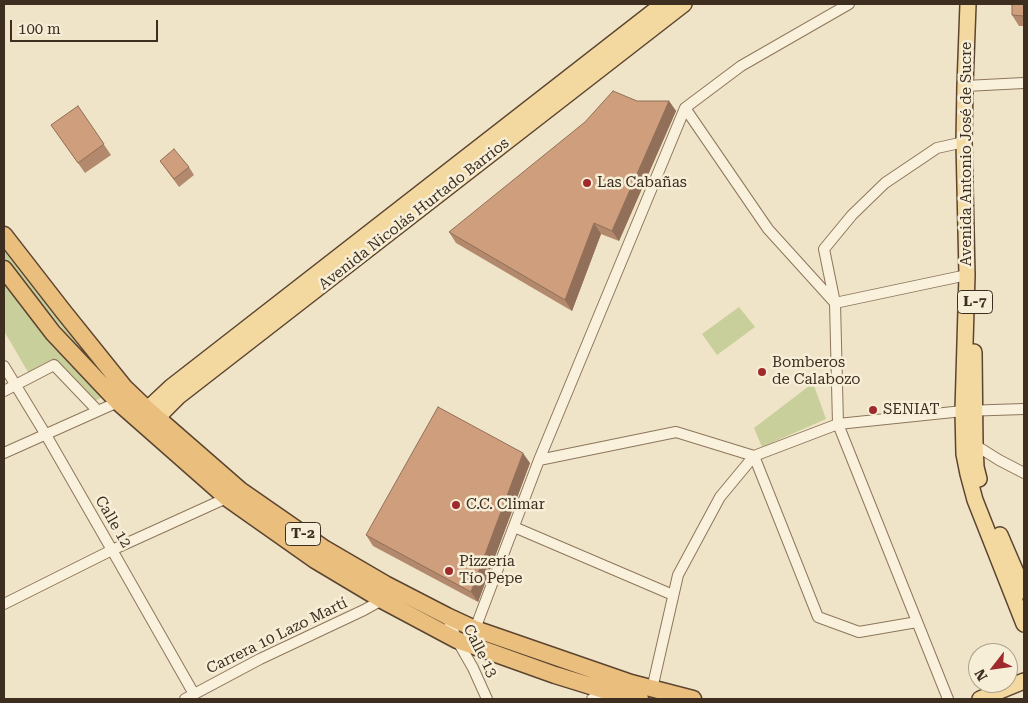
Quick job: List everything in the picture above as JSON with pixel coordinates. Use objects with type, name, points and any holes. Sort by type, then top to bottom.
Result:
[{"type":"highway","name":"T-2","points":[[4,235],[147,418]]},
{"type":"highway","name":"T-2","points":[[4,269],[53,333],[118,402],[147,418],[234,494],[315,560],[382,600],[457,640],[555,675],[607,691],[638,692],[693,699]]},
{"type":"highway","name":"T-2","points":[[234,494],[385,584],[447,616],[475,629],[638,692]]},
{"type":"main road","name":"Avenida Nicolás Hurtado Barrios","points":[[147,418],[171,387],[663,4]]},
{"type":"main road","name":"Avenida Nicolás Hurtado Barrios","points":[[147,418],[179,396],[684,4]]},
{"type":"main road","name":"Avenida Antonio José de Sucre","points":[[968,4],[969,86],[976,247],[974,331],[964,454],[975,500],[1024,624]]},
{"type":"main road","name":"Avenida Antonio José de Sucre","points":[[976,4],[964,142],[969,411],[975,446],[976,467],[983,492],[1024,591]]},
{"type":"main road","points":[[980,699],[1024,681]]},
{"type":"street","points":[[475,629],[539,460],[685,108],[741,66],[849,4]]},
{"type":"street","points":[[969,86],[1024,84]]},
{"type":"street","points":[[685,108],[768,229],[835,302]]},
{"type":"street","points":[[948,699],[838,424],[835,302],[824,249],[852,215],[885,183],[936,148],[964,142]]},
{"type":"street","points":[[835,302],[967,275]]},
{"type":"street","points":[[4,391],[54,365],[98,411]]},
{"type":"street","name":"Calle 12","points":[[4,366],[112,550],[190,697]]},
{"type":"street","points":[[4,453],[118,402]]},
{"type":"street","points":[[638,692],[678,575],[720,497],[754,456],[838,424],[969,411],[1024,409]]},
{"type":"street","points":[[539,460],[676,432],[754,456]]},
{"type":"street","points":[[975,446],[1024,473]]},
{"type":"street","points":[[754,456],[818,617],[859,632],[917,622]]},
{"type":"street","points":[[4,604],[112,550],[234,494]]},
{"type":"street","points":[[514,526],[673,594]]},
{"type":"street","name":"Carrera 10 Lazo Martí","points":[[190,697],[260,659],[382,600]]},
{"type":"street","name":"Calle 13","points":[[447,616],[457,640],[488,699]]},
{"type":"street","points":[[592,699],[607,691]]},
{"type":"green space","points":[[4,248],[107,374],[98,372],[4,257]]},
{"type":"green space","points":[[4,279],[35,323],[102,397],[95,401],[53,359],[28,372],[4,331]]},
{"type":"green space","points":[[739,307],[755,327],[717,355],[702,334]]},
{"type":"green space","points":[[813,383],[826,419],[762,447],[754,428]]},
{"type":"building","points":[[1012,4],[1024,4],[1024,16],[1012,15]]},
{"type":"building","name":"Las Cabañas","points":[[613,91],[637,101],[669,101],[612,231],[594,223],[565,300],[449,232],[585,122]]},
{"type":"building","points":[[78,106],[104,144],[78,163],[51,125]]},
{"type":"building","points":[[174,149],[189,167],[174,179],[160,161]]},
{"type":"building","name":"C.C. Climar","points":[[438,407],[523,453],[471,592],[366,535]]},
{"type":"place","name":"Las Cabañas","points":[[587,183]]},
{"type":"place","name":"Bomberos de Calabozo","points":[[762,372]]},
{"type":"place","name":"SENIAT","points":[[873,410]]},
{"type":"place","name":"C.C. Climar","points":[[456,505]]},
{"type":"place","name":"Pizzería Tío Pepe","points":[[449,571]]}]
